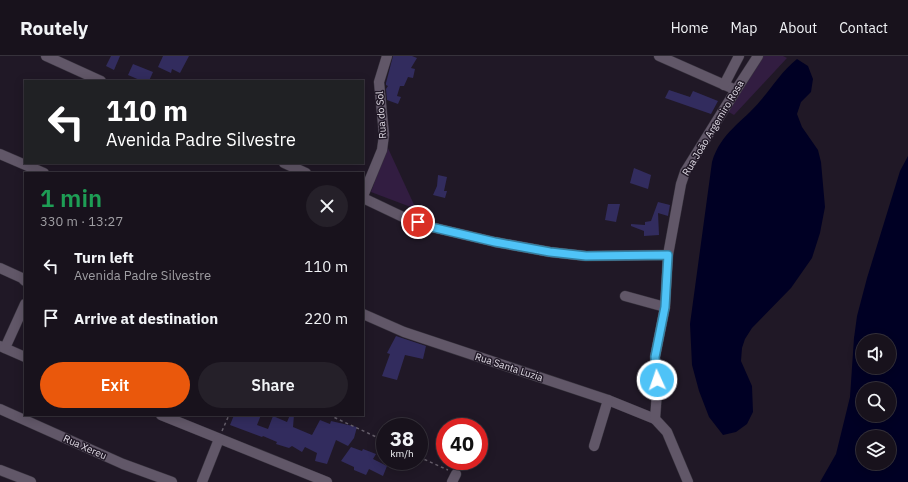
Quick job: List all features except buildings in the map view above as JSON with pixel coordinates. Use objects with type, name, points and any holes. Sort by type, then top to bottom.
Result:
[{"type":"street","points":[[46,56],[100,80]]},
{"type":"street","name":"Rua do Sol","points":[[364,195],[382,150],[384,135],[379,82],[387,56]]},
{"type":"street","points":[[659,56],[736,90]]},
{"type":"street","points":[[724,85],[739,56]]},
{"type":"street","name":"Rua João Argemiro Rosa","points":[[655,418],[658,392],[655,357],[665,307],[668,255],[681,184],[685,172],[758,56]]},
{"type":"street","points":[[0,154],[42,172]]},
{"type":"street","points":[[286,164],[304,172]]},
{"type":"street","points":[[364,198],[405,218],[431,227],[495,242],[550,252],[586,256],[668,255]]},
{"type":"street","points":[[0,268],[22,278],[24,281]]},
{"type":"street","points":[[625,296],[665,307]]},
{"type":"street","points":[[24,306],[2,347],[24,357]]},
{"type":"street","name":"Rua Santa Luzia","points":[[364,314],[404,332],[608,400],[655,418]]},
{"type":"street","points":[[594,446],[608,400]]},
{"type":"street","name":"Rua Xereu","points":[[0,409],[123,464],[172,482]]},
{"type":"street","points":[[163,416],[327,482]]},
{"type":"street","points":[[655,418],[667,432],[688,482]]},
{"type":"street","points":[[202,482],[219,439]]},
{"type":"street","points":[[0,470],[30,482]]},
{"type":"path","points":[[219,439],[229,416]]},
{"type":"path","points":[[331,416],[376,437]]},
{"type":"path","points":[[428,462],[454,478]]},
{"type":"shaded area","points":[[762,56],[783,56],[787,58],[734,115],[727,111]]},
{"type":"shaded area","points":[[387,146],[416,209],[371,192]]},
{"type":"water","points":[[797,59],[808,66],[813,79],[811,92],[801,102],[797,114],[802,127],[818,150],[821,162],[825,207],[820,233],[812,258],[791,288],[752,328],[745,339],[742,348],[741,361],[752,386],[753,412],[747,424],[736,432],[723,435],[709,417],[699,391],[692,365],[690,324],[712,162],[726,135],[754,108],[782,74]]},
{"type":"water","points":[[908,156],[908,482],[820,482],[836,454],[850,397],[857,316],[867,278],[900,171]]},
{"type":"route","points":[[418,222],[431,227],[495,242],[550,252],[586,256],[668,255],[665,307],[655,357],[657,380]]}]
